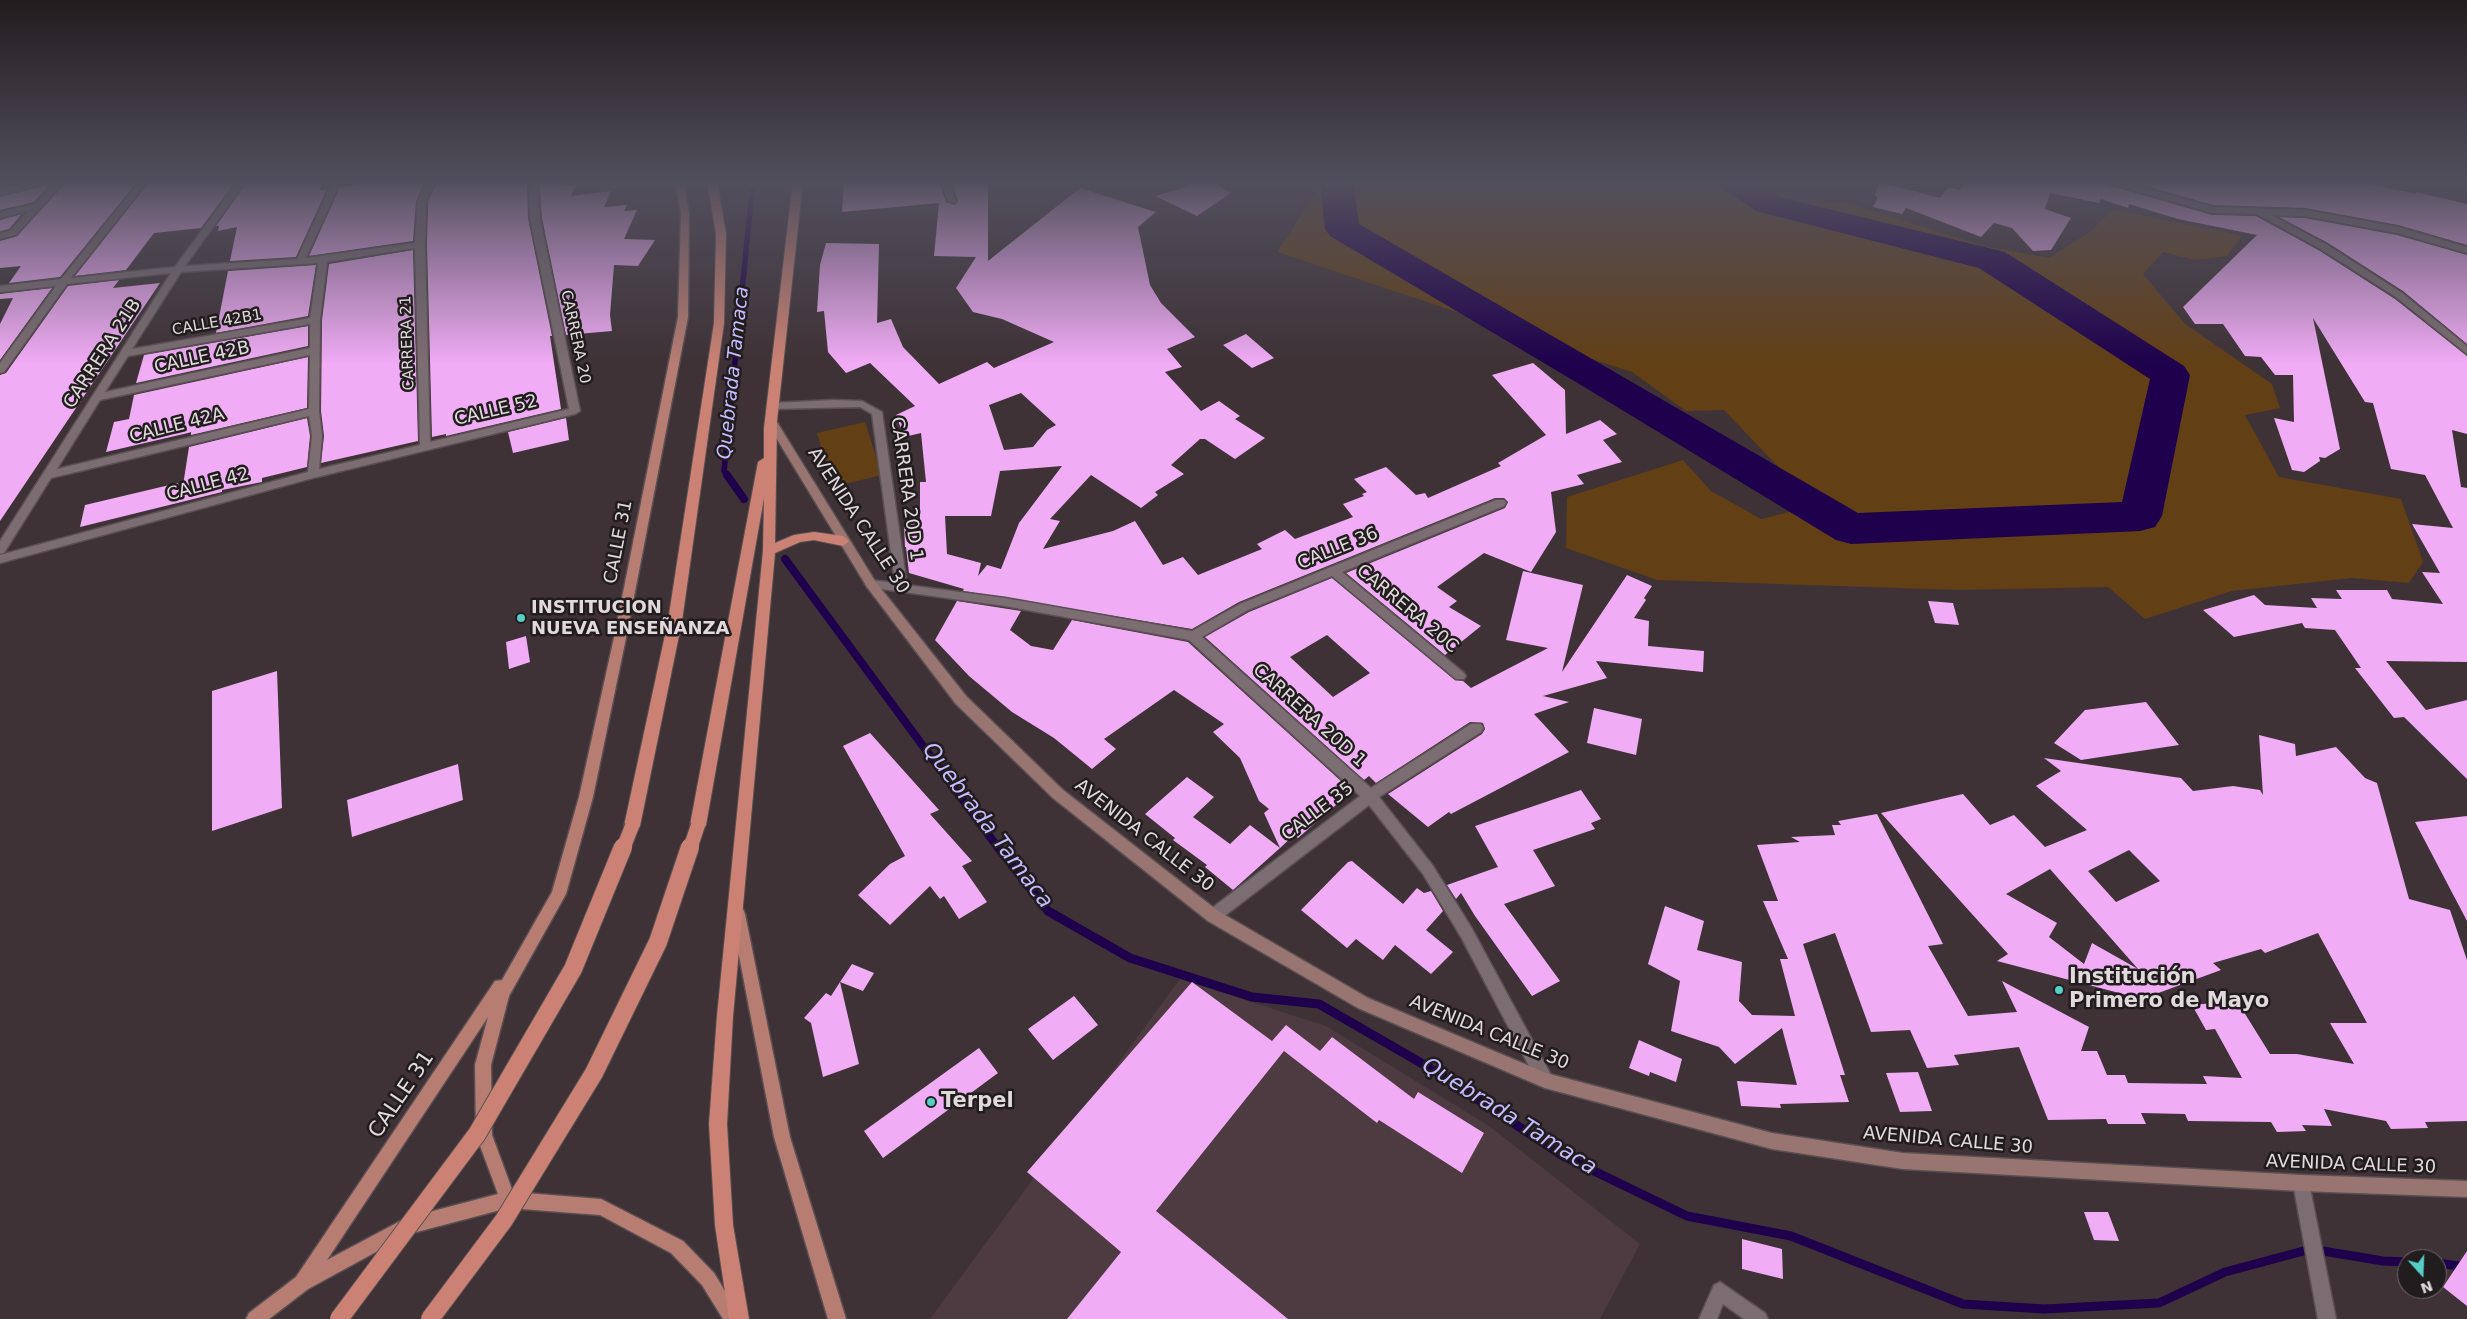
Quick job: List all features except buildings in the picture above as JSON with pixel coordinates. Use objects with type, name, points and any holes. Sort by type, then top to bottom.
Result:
[{"type":"highway","points":[[338,1319],[477,1134],[573,969],[632,826],[675,621],[719,323],[720,243]]},
{"type":"highway","points":[[430,1319],[504,1220],[594,1074],[658,942],[698,825],[772,413],[791,243]]},
{"type":"highway","points":[[739,1319],[724,1224],[718,1124],[725,1016],[769,551],[772,413]]},
{"type":"highway","points":[[769,551],[798,538],[814,536],[843,540]]},
{"type":"main road","name":"CALLE 31","points":[[508,1200],[484,1135],[483,1065],[502,994],[559,894],[586,797],[683,317],[685,243]]},
{"type":"main road","name":"AVENIDA CALLE 30","points":[[772,413],[843,540],[870,584],[961,700],[1058,794],[1213,916],[1363,1003],[1545,1080],[1772,1141],[1902,1161],[2301,1183],[2467,1190]]},
{"type":"main road","points":[[736,908],[782,1137],[837,1319]]},
{"type":"main road","name":"CALLE 31","points":[[302,1282],[538,930]]},
{"type":"main road","points":[[255,1319],[302,1282],[406,1226],[508,1200],[600,1207],[677,1247],[708,1279],[733,1319]]},
{"type":"street","points":[[0,370],[65,280],[95,243]]},
{"type":"street","name":"CARRERA 21B","points":[[0,550],[95,398],[178,269],[197,243]]},
{"type":"street","points":[[300,262],[309,243]]},
{"type":"street","name":"CARRERA 20","points":[[540,243],[575,411]]},
{"type":"street","points":[[2316,243],[2399,295],[2438,325],[2467,351]]},
{"type":"street","points":[[2441,243],[2467,250]]},
{"type":"street","points":[[0,289],[65,280],[178,269],[323,260],[420,245]]},
{"type":"street","name":"CARRERA 21","points":[[420,245],[426,446]]},
{"type":"street","points":[[313,474],[317,436],[314,411],[315,320],[323,260]]},
{"type":"street","name":"CALLE 42B1","points":[[124,354],[315,320]]},
{"type":"street","name":"CALLE 42B","points":[[95,398],[316,350]]},
{"type":"street","name":"CARRERA 20D 1","points":[[772,413],[834,403],[862,404],[877,412],[902,588]]},
{"type":"street","name":"CALLE 42A","points":[[48,475],[314,411]]},
{"type":"street","name":"CALLE 52","points":[[426,446],[575,411]]},
{"type":"street","name":"CALLE 42","points":[[0,559],[313,474],[426,446]]},
{"type":"street","name":"CALLE 36","points":[[1193,636],[1244,606],[1500,503]]},
{"type":"street","name":"CARRERA 20C","points":[[1332,570],[1460,676]]},
{"type":"street","name":"CARRERA 20D 1","points":[[870,584],[1005,602],[1193,636],[1370,796],[1428,870],[1466,932],[1545,1080]]},
{"type":"street","name":"CALLE 35","points":[[1213,916],[1370,796],[1476,728]]},
{"type":"street","points":[[2301,1183],[2327,1319]]},
{"type":"street","points":[[1708,1319],[1720,1292],[1760,1319]]},
{"type":"shaded area","points":[[1283,243],[1972,243],[2049,258],[2073,243],[2237,243],[2227,256],[2195,260],[2163,252],[2143,274],[2185,324],[2272,384],[2280,408],[2245,415],[2279,477],[2401,499],[2423,562],[2409,583],[2352,578],[2232,591],[2145,619],[2108,587],[1959,590],[1657,580],[1566,548],[1567,497],[1683,460],[1711,491],[1761,519],[1793,511],[1787,476],[1724,410],[1686,411],[1632,372],[1576,354],[1529,329],[1499,326],[1277,252]]},
{"type":"shaded area","points":[[865,422],[882,475],[832,487],[817,433]]},
{"type":"shaded area","points":[[1180,979],[1326,1026],[1489,1126],[1640,1244],[1600,1319],[930,1319]]},
{"type":"waterway","name":"Quebrada Tamaca","points":[[728,476],[724,471],[747,243]]},
{"type":"waterway","points":[[1365,243],[1595,376],[1851,529],[2140,516],[2170,375],[1992,260],[1922,243]]},
{"type":"waterway","name":"Quebrada Tamaca","points":[[727,475],[744,499]]},
{"type":"waterway","name":"Quebrada Tamaca","points":[[785,559],[999,849]]},
{"type":"waterway","name":"Quebrada Tamaca","points":[[998,847],[1048,911],[1130,958],[1252,997],[1319,1004],[1435,1071],[1563,1156],[1687,1216],[1791,1236],[1963,1304],[2044,1309],[2159,1303],[2225,1272],[2311,1249],[2397,1262]]},
{"type":"waterway","name":"Quebrada Tamaca","points":[[2447,1264],[2467,1267]]},
{"type":"place","name":"INSTITUCION NUEVA ENSEÑANZA","points":[[521,618]]},
{"type":"place","name":"Institución Primero de Mayo","points":[[2059,990]]},
{"type":"place","name":"Terpel","points":[[931,1102]]}]
